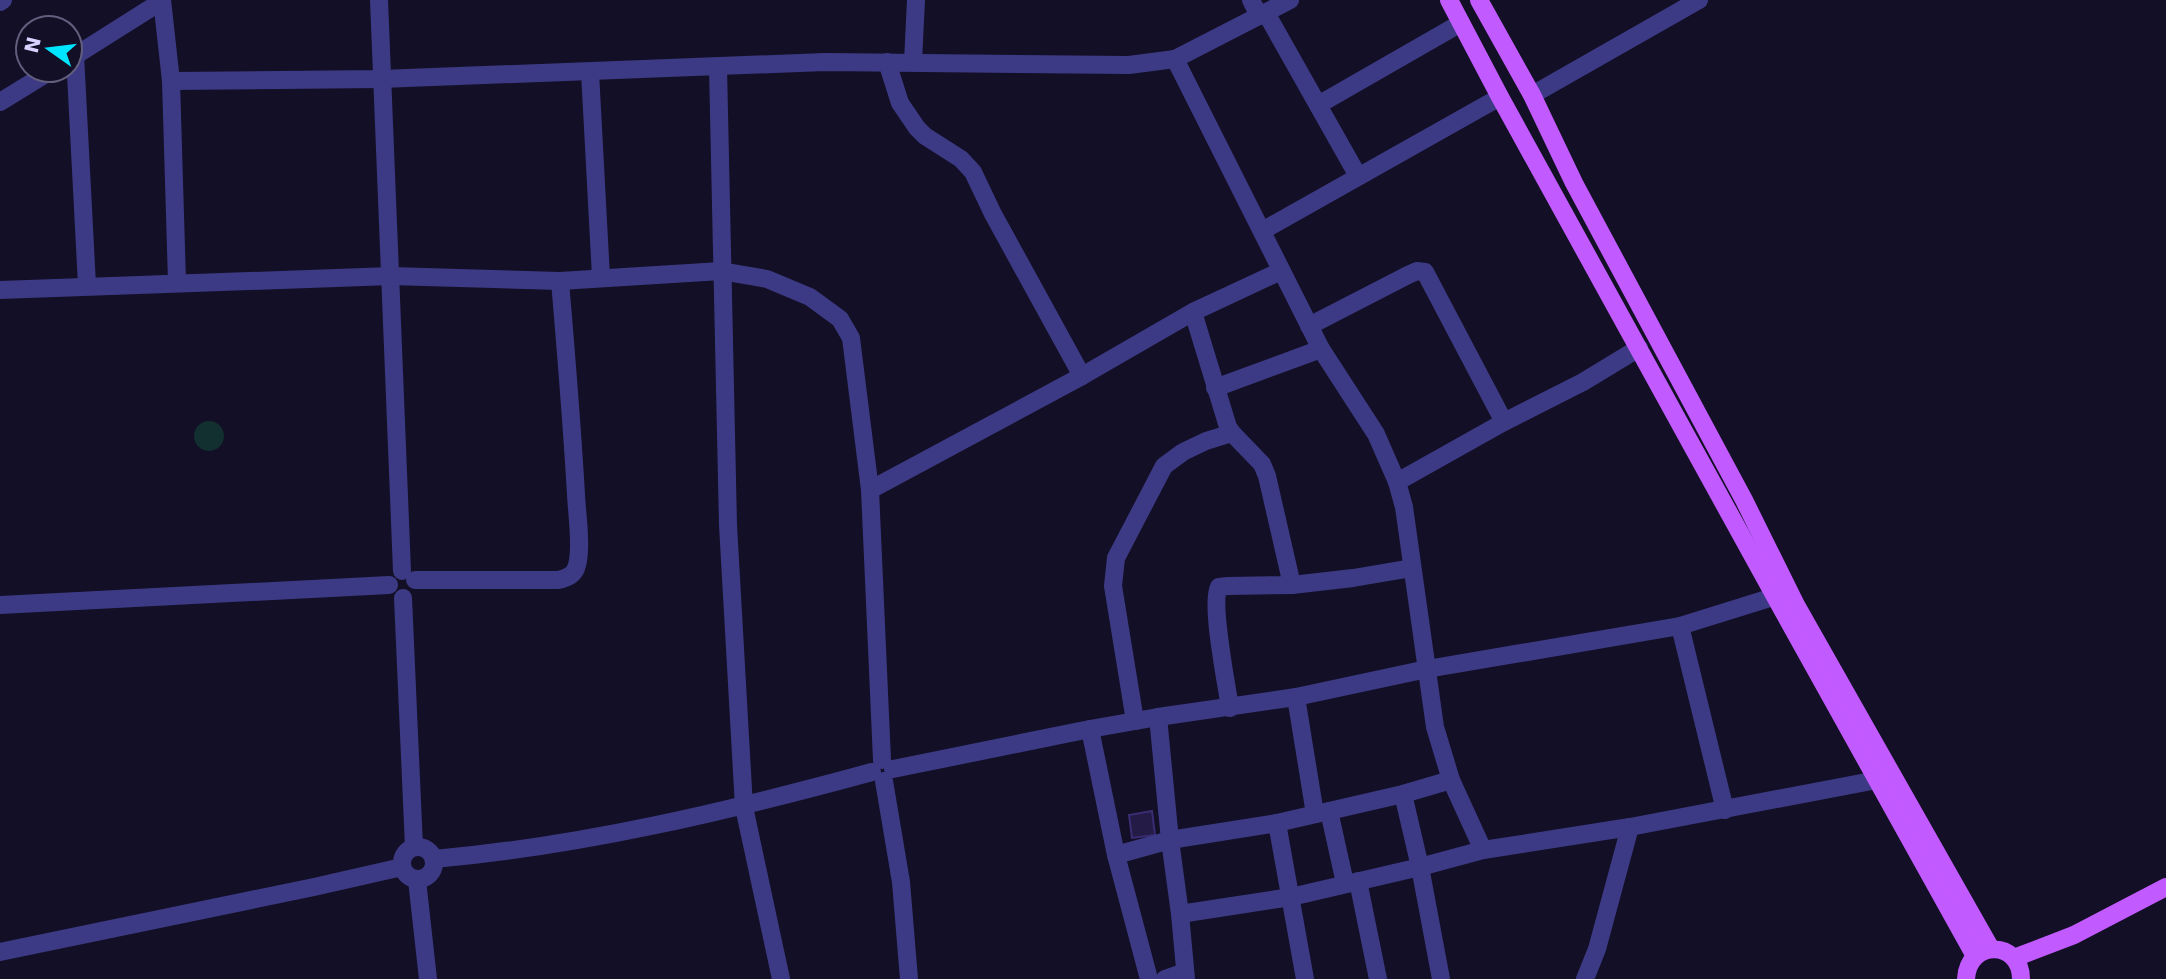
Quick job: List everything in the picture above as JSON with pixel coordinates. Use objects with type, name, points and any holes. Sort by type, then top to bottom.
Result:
[{"type":"main road","points":[[1449,0],[1639,348],[1782,595],[1983,953]]},
{"type":"main road","points":[[1479,0],[1532,95],[1574,183],[1744,500],[1782,595],[1877,780],[1983,953]]},
{"type":"main road","points":[[1966,979],[1967,971],[1983,953],[2007,953],[2019,970],[2074,935],[2166,887]]},
{"type":"street","points":[[379,0],[391,276],[409,575],[414,592],[403,598],[392,593],[389,585],[392,577],[409,575],[558,580],[567,578],[576,568],[578,531],[572,417],[560,281]]},
{"type":"street","points":[[913,62],[916,0]]},
{"type":"street","points":[[1251,0],[1318,105],[1358,176]]},
{"type":"street","points":[[171,81],[381,79],[887,62],[1129,65],[1175,59],[1290,0]]},
{"type":"street","points":[[1532,95],[1699,0]]},
{"type":"street","points":[[84,50],[162,1],[171,81],[177,282]]},
{"type":"street","points":[[1318,105],[1461,23]]},
{"type":"street","points":[[1175,59],[1321,349],[1376,434],[1397,482],[1404,507],[1435,727],[1451,780],[1483,850]]},
{"type":"street","points":[[887,62],[900,103],[917,128],[961,159],[973,172],[993,214],[1082,376]]},
{"type":"street","points":[[718,66],[728,525],[744,807],[781,979]]},
{"type":"street","points":[[590,72],[601,277]]},
{"type":"street","points":[[0,102],[29,84]]},
{"type":"street","points":[[75,84],[87,285]]},
{"type":"street","points":[[1262,231],[1500,97]]},
{"type":"street","points":[[0,290],[391,276],[560,281],[721,271],[767,279],[785,286],[810,297],[841,319],[851,338],[870,490],[883,770],[901,882],[909,979]]},
{"type":"street","points":[[870,490],[1082,376],[1193,312],[1281,271]]},
{"type":"street","points":[[1309,326],[1408,275],[1417,271],[1424,272],[1504,422]]},
{"type":"street","points":[[1193,312],[1215,388],[1232,433],[1262,464],[1268,476],[1292,585]]},
{"type":"street","points":[[1397,482],[1504,422],[1583,382],[1639,348]]},
{"type":"street","points":[[1215,388],[1321,349]]},
{"type":"street","points":[[1135,721],[1113,586],[1116,558],[1164,466],[1183,452],[1232,433]]},
{"type":"street","points":[[1230,708],[1218,622],[1219,587],[1292,585],[1412,568]]},
{"type":"street","points":[[0,605],[389,585]]},
{"type":"street","points":[[434,859],[479,856],[563,842],[744,807],[883,770],[1090,729],[1296,697],[1427,669],[1680,626],[1782,595]]},
{"type":"street","points":[[403,598],[414,847]]},
{"type":"street","points":[[1680,626],[1725,810]]},
{"type":"street","points":[[1296,697],[1322,812],[1352,882],[1378,979]]},
{"type":"street","points":[[1158,717],[1170,841],[1181,914],[1185,976],[1165,979]]},
{"type":"street","points":[[1090,729],[1115,855],[1149,979]]},
{"type":"street","points":[[1115,855],[1170,841],[1277,822],[1403,794],[1451,780]]},
{"type":"street","points":[[1181,914],[1291,897],[1483,850],[1630,827],[1877,780]]},
{"type":"street","points":[[1403,794],[1441,979]]},
{"type":"street","points":[[1277,822],[1305,979]]},
{"type":"street","points":[[1585,979],[1597,949],[1630,827]]},
{"type":"street","points":[[414,847],[427,849],[434,859],[429,875],[417,880],[409,877],[402,866],[404,854],[414,847]]},
{"type":"street","points":[[0,951],[301,890],[402,866]]},
{"type":"street","points":[[417,880],[428,979]]},
{"type":"green space","points":[[209,421],[219,426],[224,436],[219,446],[209,451],[199,446],[194,436],[199,426]]},
{"type":"building","points":[[1152,811],[1155,835],[1132,838],[1129,815]]}]
